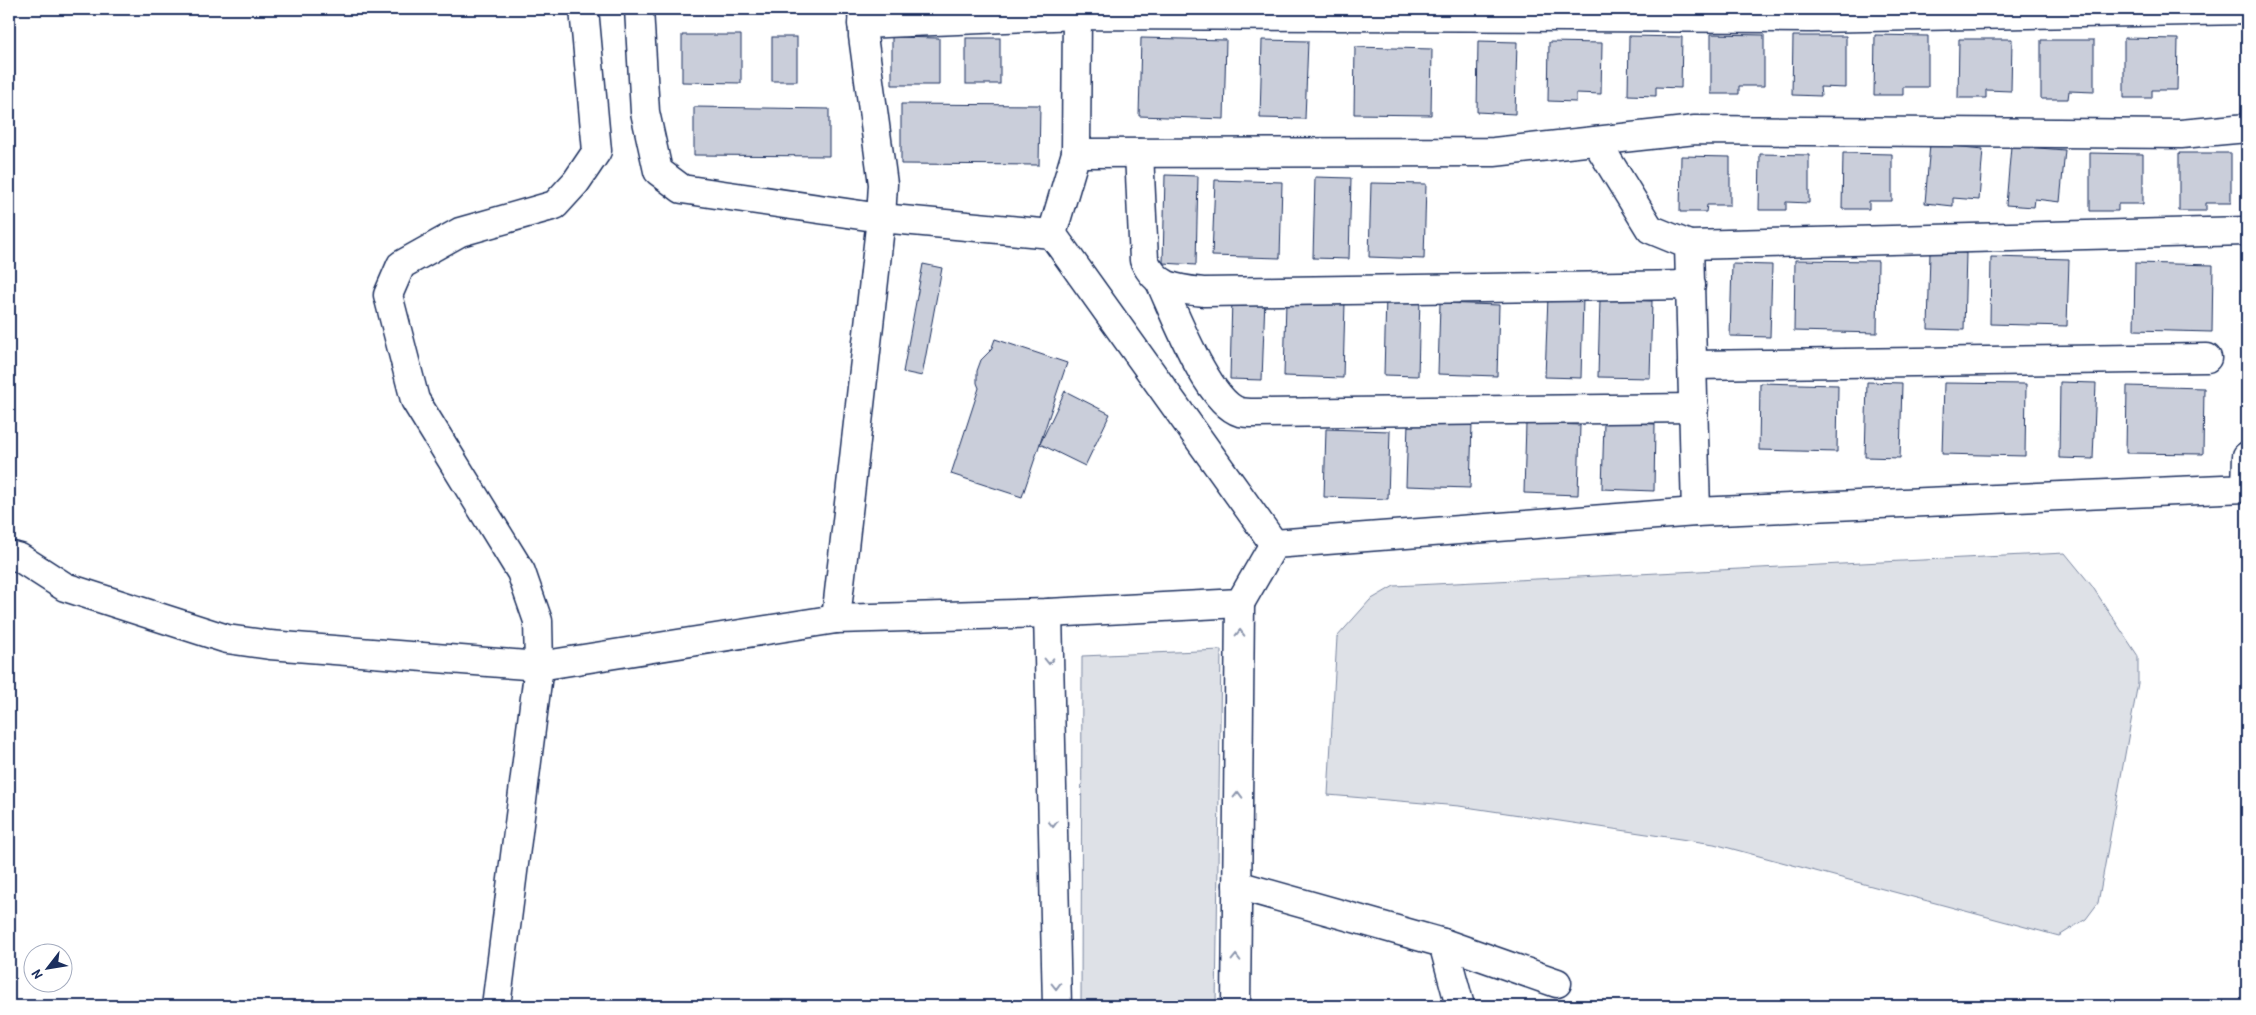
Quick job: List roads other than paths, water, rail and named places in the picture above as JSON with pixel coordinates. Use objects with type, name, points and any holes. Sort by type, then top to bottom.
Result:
[{"type":"street","points":[[496,1006],[539,666],[538,621],[521,572],[415,400],[388,295],[401,265],[460,232],[555,205],[582,174],[597,151],[584,9]]},
{"type":"street","points":[[639,9],[645,112],[658,171],[682,189],[881,218],[1052,234],[1274,544]]},
{"type":"street","points":[[836,619],[881,218],[883,184],[862,16],[1077,12],[1811,18],[2247,10]]},
{"type":"street","points":[[1052,234],[1076,154],[1077,12]]},
{"type":"street","points":[[1076,154],[1494,152],[1694,130],[2181,134],[2247,128]]},
{"type":"street","points":[[1596,141],[1650,229],[1690,245],[2247,231]]},
{"type":"street","points":[[1139,153],[1144,260],[1149,272],[1160,282],[1180,289],[1204,292],[1690,285]]},
{"type":"street","points":[[1690,245],[1696,512]]},
{"type":"street","points":[[1160,282],[1194,358],[1206,378],[1224,401],[1238,412],[1694,408]]},
{"type":"street","points":[[1692,365],[2207,358]]},
{"type":"street","points":[[1274,544],[1696,512],[2246,488],[2247,456]]},
{"type":"street","points":[[1236,1006],[1240,602],[1274,544]]},
{"type":"street","points":[[9,555],[20,558],[65,587],[227,640],[539,666],[836,619],[1048,613],[1240,602]]},
{"type":"street","points":[[1048,613],[1057,1006]]},
{"type":"street","points":[[1237,885],[1443,943],[1557,983]]},
{"type":"street","points":[[1443,943],[1460,1006]]}]
